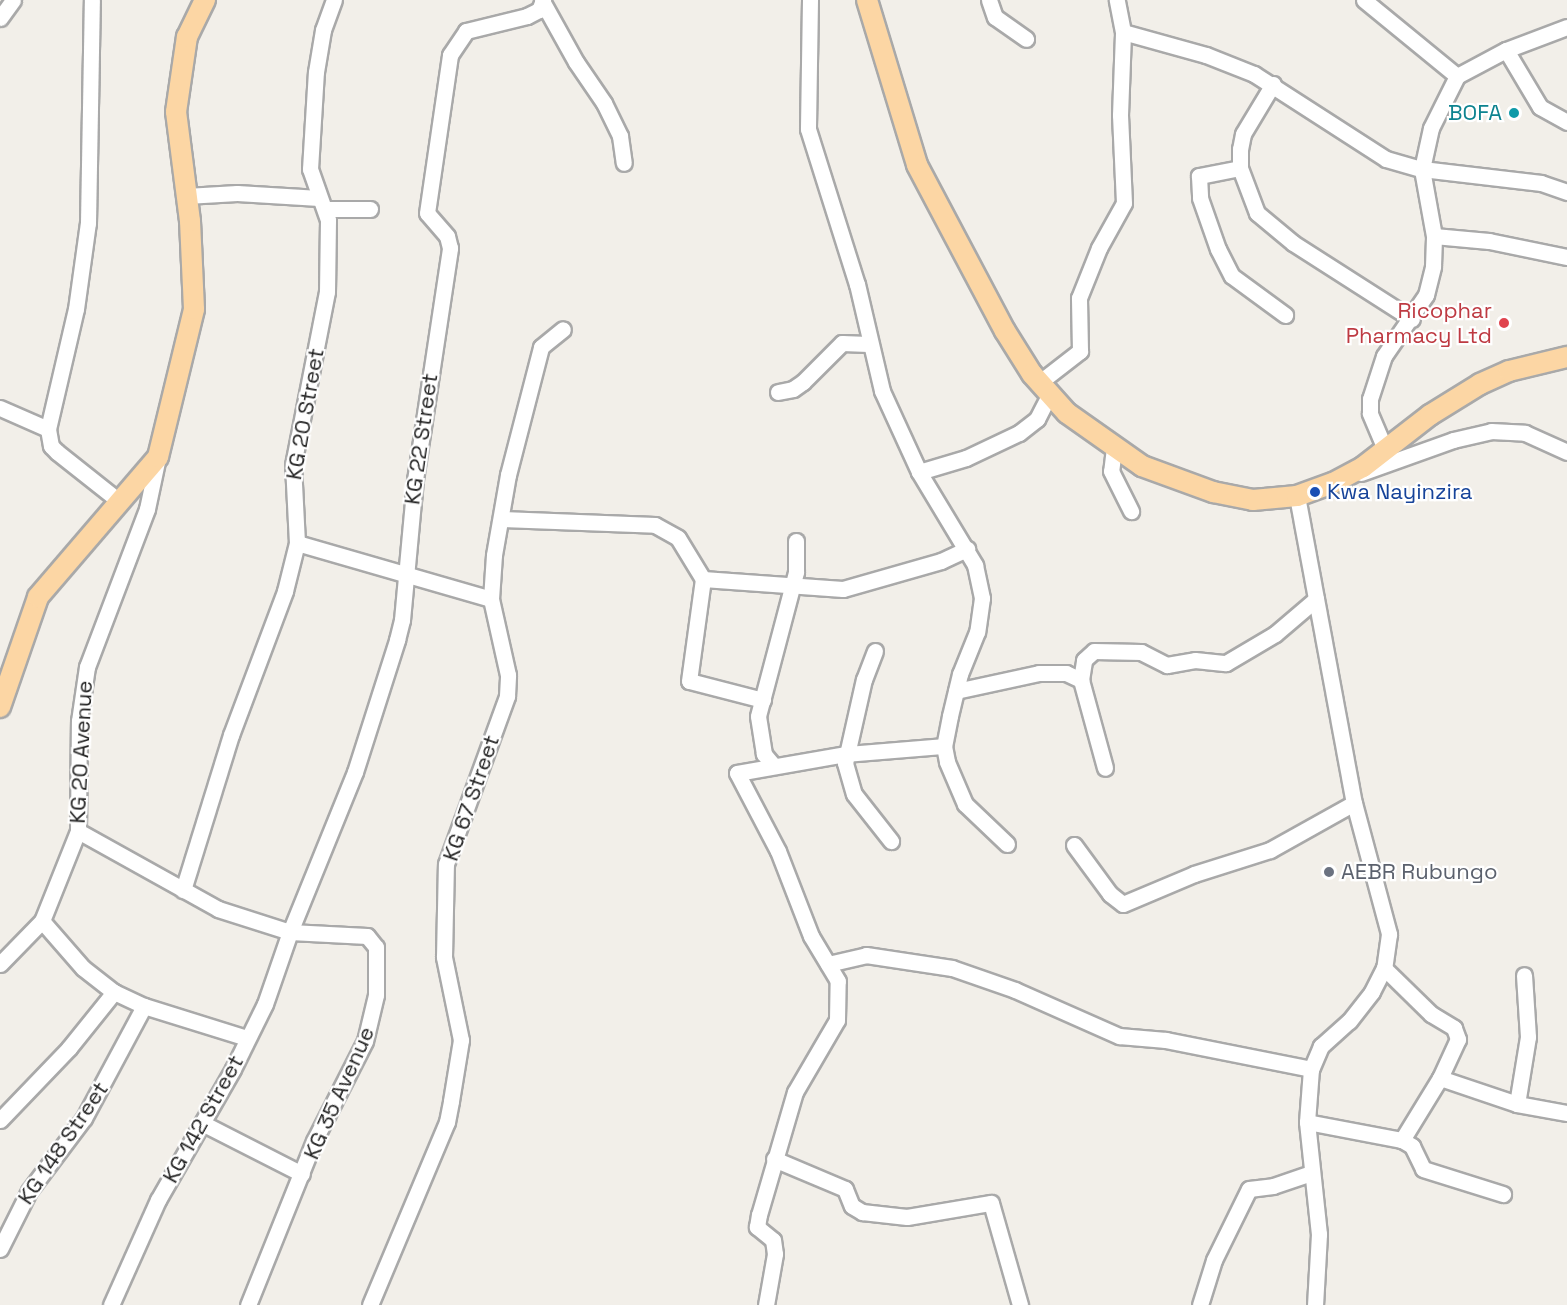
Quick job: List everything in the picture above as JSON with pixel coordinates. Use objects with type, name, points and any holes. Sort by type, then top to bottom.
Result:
[{"type":"main road","points":[[867,0],[917,165],[968,268],[1045,388],[1067,413],[1142,466],[1213,492],[1253,500],[1297,496],[1333,483],[1480,384],[1509,371],[1567,357]]},
{"type":"main road","points":[[0,707],[29,616],[47,585],[158,458],[194,309],[186,196],[176,112],[187,37],[201,4]]},
{"type":"street","points":[[0,18],[13,0]]},
{"type":"street","points":[[92,0],[88,223],[76,309],[48,429],[51,446],[120,502]]},
{"type":"street","name":"KG 20 Street","points":[[183,890],[231,735],[285,591],[297,543],[293,465],[327,292],[330,233],[310,169],[316,72],[323,30],[334,0]]},
{"type":"street","points":[[542,0],[576,62],[604,103],[620,136],[624,164]]},
{"type":"street","name":"KG 22 Street","points":[[290,932],[355,772],[397,640],[407,578],[415,480],[450,248],[447,236],[427,213],[448,63],[455,43],[466,31],[527,16],[539,10],[542,0]]},
{"type":"street","points":[[810,0],[808,129],[857,284],[868,344],[882,391],[919,472],[975,565],[982,598],[976,632],[956,691],[944,746],[952,781],[965,804],[1007,844]]},
{"type":"street","points":[[989,0],[995,17],[1026,39]]},
{"type":"street","points":[[919,472],[966,458],[1018,433],[1037,419],[1045,388],[1080,351],[1079,298],[1099,248],[1124,203],[1120,115],[1123,32],[1117,0]]},
{"type":"street","points":[[1371,3],[1457,76]]},
{"type":"street","points":[[1385,449],[1370,413],[1370,399],[1384,356],[1412,319],[1426,295],[1433,266],[1434,236],[1422,169],[1431,128],[1457,76],[1506,50],[1567,27]]},
{"type":"street","points":[[1123,32],[1206,55],[1273,84],[1363,148],[1422,169],[1495,175],[1567,192]]},
{"type":"street","points":[[1506,50],[1540,107],[1567,122]]},
{"type":"street","points":[[1273,84],[1243,134],[1240,168],[1257,213],[1293,243],[1412,319]]},
{"type":"street","points":[[1240,168],[1199,176],[1200,198],[1218,249],[1232,276],[1243,287],[1285,315]]},
{"type":"street","points":[[186,196],[237,193],[370,209]]},
{"type":"street","points":[[1434,236],[1489,241],[1567,257]]},
{"type":"street","name":"KG 67 Street","points":[[370,1305],[447,1122],[461,1040],[444,957],[445,878],[450,848],[507,696],[508,675],[491,599],[494,555],[508,475],[541,347],[563,329]]},
{"type":"street","points":[[778,392],[803,382],[842,343],[868,344]]},
{"type":"street","points":[[0,408],[48,429]]},
{"type":"street","points":[[1333,483],[1453,440],[1491,431],[1525,433],[1567,452]]},
{"type":"street","points":[[1114,448],[1111,471],[1131,511]]},
{"type":"street","name":"KG 20 Avenue","points":[[0,964],[42,921],[78,831],[79,721],[87,667],[147,509],[158,458]]},
{"type":"street","points":[[1297,496],[1354,803],[1384,908],[1389,934],[1384,968],[1372,992],[1349,1021],[1321,1046],[1311,1069],[1307,1122],[1319,1234],[1315,1305]]},
{"type":"street","points":[[502,519],[655,525],[678,538],[703,579],[689,681],[763,700]]},
{"type":"street","points":[[774,766],[764,754],[759,735],[758,716],[796,572],[796,541]]},
{"type":"street","points":[[297,543],[407,578],[491,599]]},
{"type":"street","points":[[703,579],[792,583],[843,589],[941,561],[966,549]]},
{"type":"street","points":[[1105,768],[1081,680],[1084,660],[1094,651],[1141,652],[1167,665],[1195,660],[1226,663],[1275,634],[1316,599]]},
{"type":"street","points":[[875,651],[864,679],[846,754],[848,777],[854,794],[891,841]]},
{"type":"street","points":[[956,691],[1039,673],[1066,673],[1081,680]]},
{"type":"street","points":[[766,1305],[775,1254],[772,1240],[757,1227],[774,1159],[795,1092],[837,1020],[838,981],[811,936],[775,843],[737,777],[744,769],[846,754],[944,746]]},
{"type":"street","points":[[1074,845],[1116,901],[1134,902],[1194,874],[1270,850],[1354,803]]},
{"type":"street","name":"KG 35 Avenue","points":[[78,831],[218,909],[290,932],[368,936],[374,941],[379,956],[372,1020],[302,1174],[248,1305]]},
{"type":"street","points":[[42,921],[83,968],[114,992],[144,1006],[247,1038]]},
{"type":"street","name":"KG 142 Street","points":[[111,1305],[158,1200],[266,1004],[290,932]]},
{"type":"street","points":[[828,964],[866,955],[952,968],[1016,990],[1119,1036],[1167,1040],[1311,1069]]},
{"type":"street","points":[[1384,968],[1431,1014],[1458,1033],[1458,1039],[1440,1078],[1402,1140]]},
{"type":"street","points":[[1517,1104],[1528,1037],[1524,975]]},
{"type":"street","points":[[0,1120],[69,1048],[114,992]]},
{"type":"street","name":"KG 148 Street","points":[[0,1249],[29,1191],[84,1118],[144,1006]]},
{"type":"street","points":[[1440,1078],[1517,1104],[1567,1113]]},
{"type":"street","points":[[1307,1122],[1402,1140],[1412,1146],[1423,1169],[1503,1194]]},
{"type":"street","points":[[202,1123],[302,1174]]},
{"type":"street","points":[[774,1159],[843,1188],[852,1206],[862,1212],[907,1217],[991,1203],[1020,1305]]},
{"type":"street","points":[[1200,1305],[1214,1260],[1249,1189],[1273,1186],[1311,1173]]},
{"type":"place","name":"BOFA","points":[[1514,113]]},
{"type":"place","name":"Ricophar Pharmacy Ltd","points":[[1504,323]]},
{"type":"place","name":"Kwa Nayinzira","points":[[1315,492]]},
{"type":"place","name":"AEBR Rubungo","points":[[1329,872]]}]
